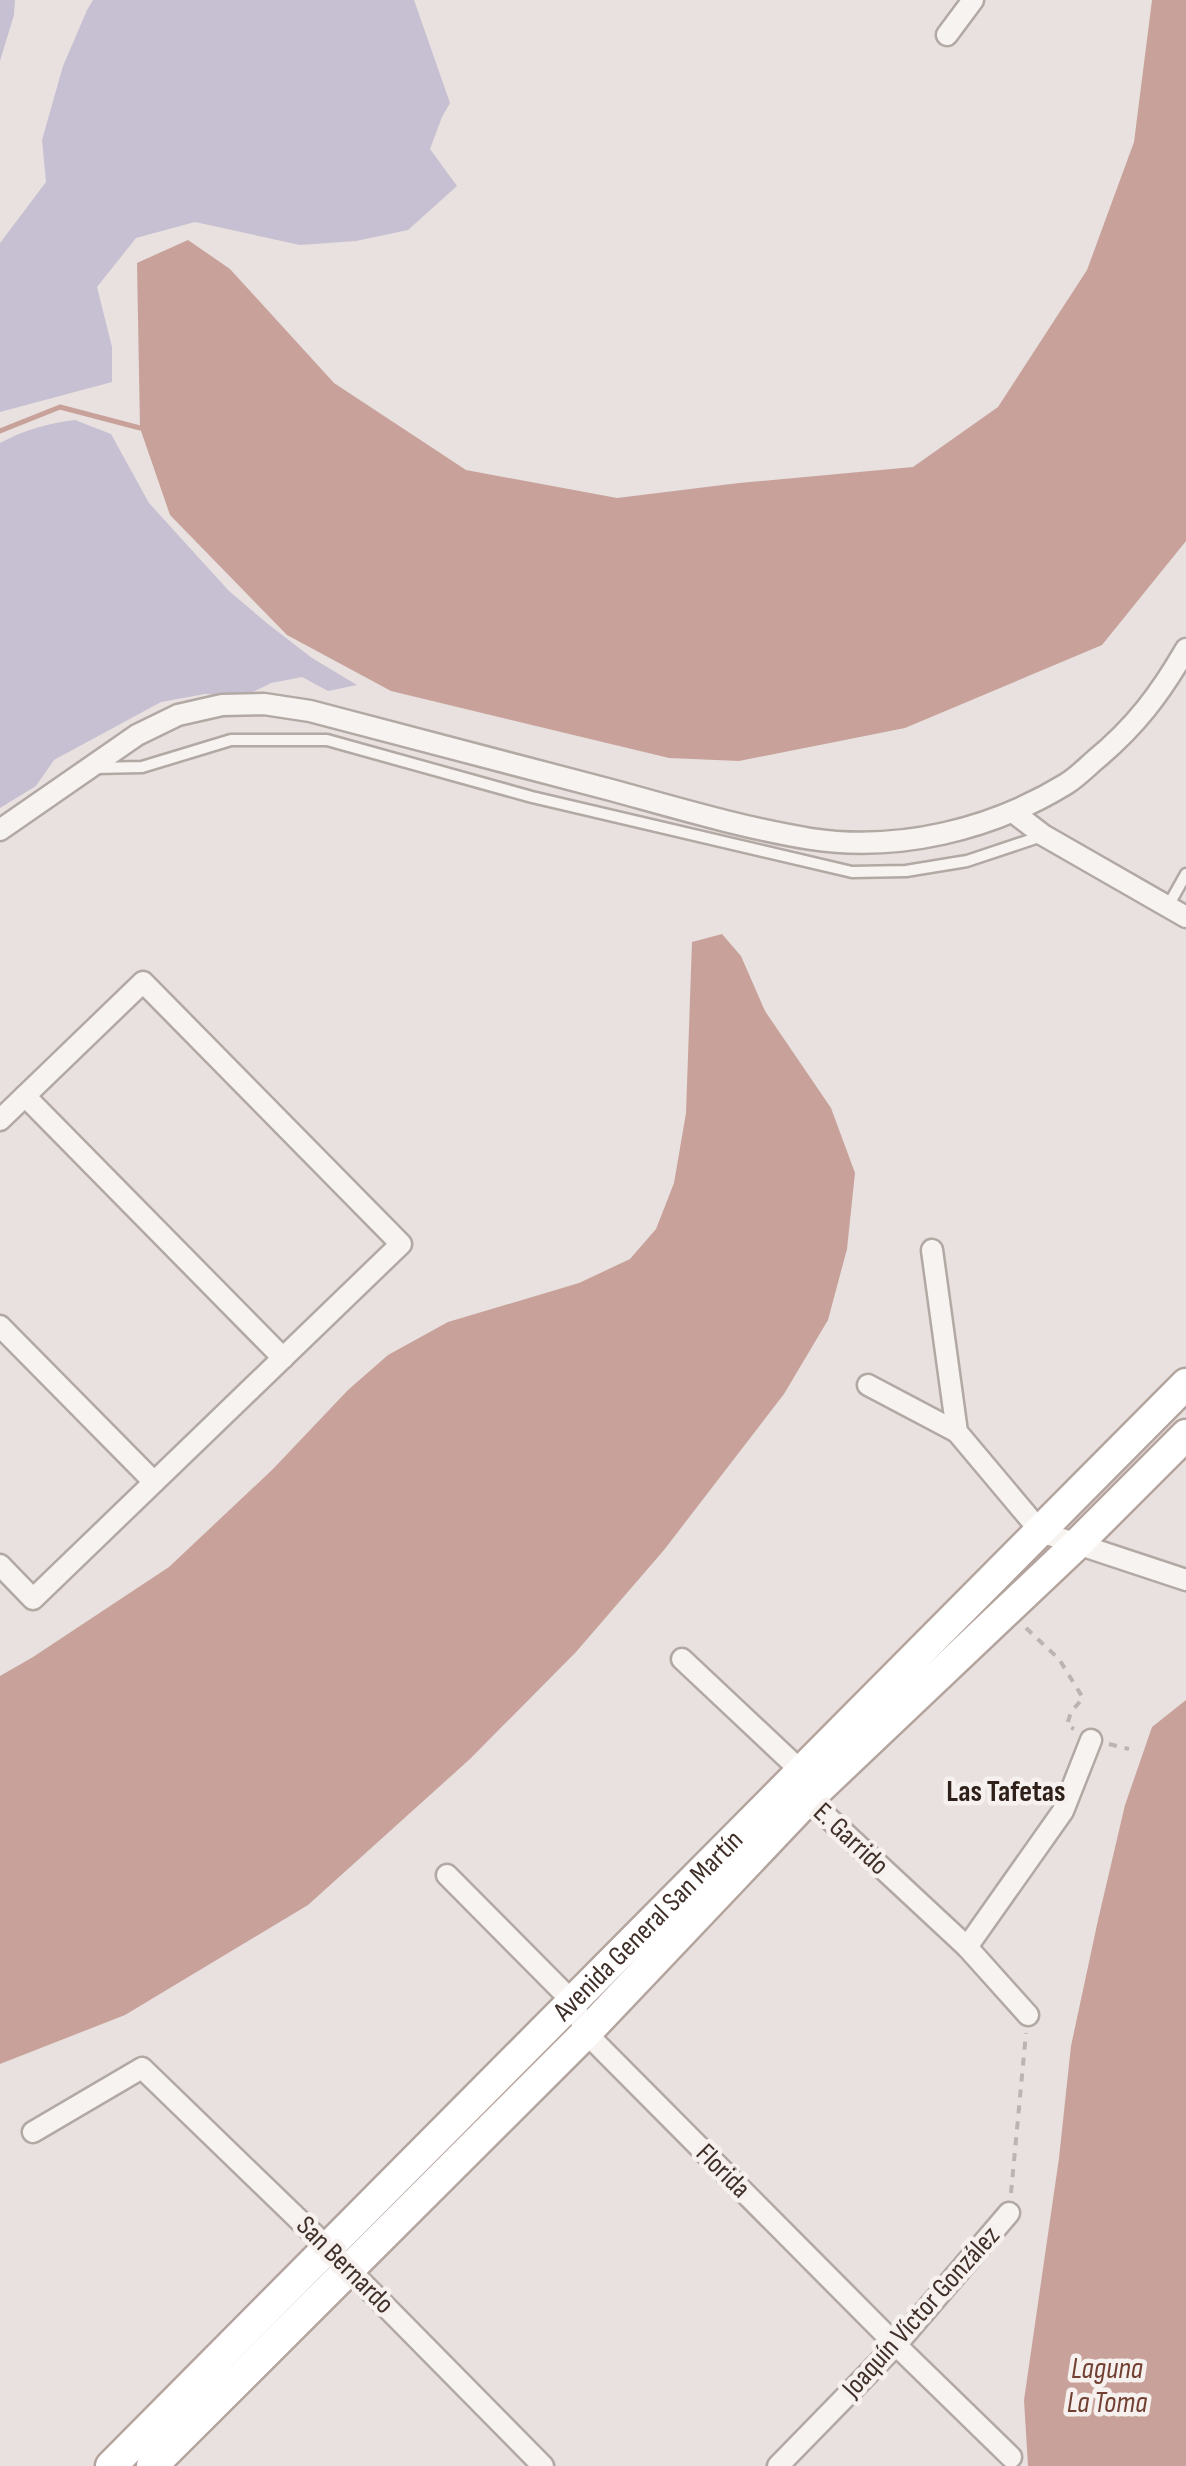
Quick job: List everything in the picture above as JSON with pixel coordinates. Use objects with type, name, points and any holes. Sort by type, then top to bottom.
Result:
[{"type":"main road","name":"Avenida General San Martín","points":[[152,2466],[586,2034],[804,1785],[1186,1384]]},
{"type":"main road","name":"Avenida General San Martín","points":[[111,2466],[574,2002],[804,1785],[1008,1610],[1186,1434]]},
{"type":"street","points":[[947,35],[973,0]]},
{"type":"street","points":[[0,830],[136,736],[178,715],[222,705],[264,704],[310,711],[734,823],[814,839],[871,842],[928,837],[1013,812],[1068,783],[1122,737],[1163,689],[1186,650]]},
{"type":"street","points":[[1013,812],[1042,835],[1177,912]]},
{"type":"street","points":[[0,1120],[144,982],[401,1244],[33,1599],[0,1566]]},
{"type":"street","points":[[25,1096],[282,1358]]},
{"type":"street","points":[[932,1250],[957,1432]]},
{"type":"street","points":[[0,1326],[154,1482]]},
{"type":"street","points":[[868,1384],[957,1432],[1042,1532],[1186,1580]]},
{"type":"street","name":"E. Garrido","points":[[682,1659],[967,1947],[1028,2016]]},
{"type":"street","points":[[967,1947],[1063,1810],[1091,1740]]},
{"type":"street","name":"Florida","points":[[447,1875],[574,2002],[586,2034],[1012,2457]]},
{"type":"street","name":"San Bernardo","points":[[33,2132],[142,2068],[327,2247],[543,2466]]},
{"type":"street","name":"Joaquín Víctor González","points":[[778,2466],[896,2345],[1009,2213]]},
{"type":"lane","points":[[90,768],[142,767],[231,740],[327,740],[532,797],[852,872],[906,871],[967,861],[1042,835]]},
{"type":"lane","points":[[1177,912],[1186,874]]},
{"type":"path","points":[[1008,1610],[1059,1659],[1083,1698],[1071,1712],[1068,1724],[1091,1740],[1129,1749]]},
{"type":"path","name":"Joaquín Víctor González","points":[[1009,2213],[1028,2016]]},
{"type":"shaded area","points":[[0,0],[15,0],[0,61]]},
{"type":"shaded area","points":[[93,0],[414,0],[450,103],[430,149],[457,186],[408,230],[356,241],[300,245],[195,222],[136,238],[97,287],[112,347],[112,382],[0,412],[0,243],[46,182],[42,140],[63,66]]},
{"type":"shaded area","points":[[75,420],[111,434],[149,503],[229,591],[312,658],[357,685],[328,691],[302,677],[271,683],[245,696],[205,694],[161,702],[54,760],[36,786],[0,808],[0,443],[37,428]]},
{"type":"water","points":[[1152,0],[1186,0],[1186,541],[1102,645],[905,728],[739,761],[669,758],[391,691],[287,635],[170,515],[140,428],[137,263],[188,240],[230,269],[334,383],[466,470],[617,498],[913,467],[998,407],[1087,270],[1134,142]]},
{"type":"water","points":[[722,934],[741,956],[765,1011],[831,1108],[855,1173],[847,1249],[828,1320],[784,1394],[664,1550],[576,1652],[470,1759],[308,1905],[125,2015],[0,2064],[0,1676],[169,1567],[388,1355],[448,1322],[579,1283],[630,1259],[656,1229],[674,1183],[686,1113],[692,942]]},
{"type":"water","name":"Laguna La Toma","points":[[1186,1700],[1186,2466],[1028,2466],[1024,2400],[1071,2046],[1125,1805],[1152,1727]]},
{"type":"waterway","points":[[0,431],[60,407],[140,428]]},
{"type":"district","name":"Las Tafetas","points":[[1006,1792]]}]
